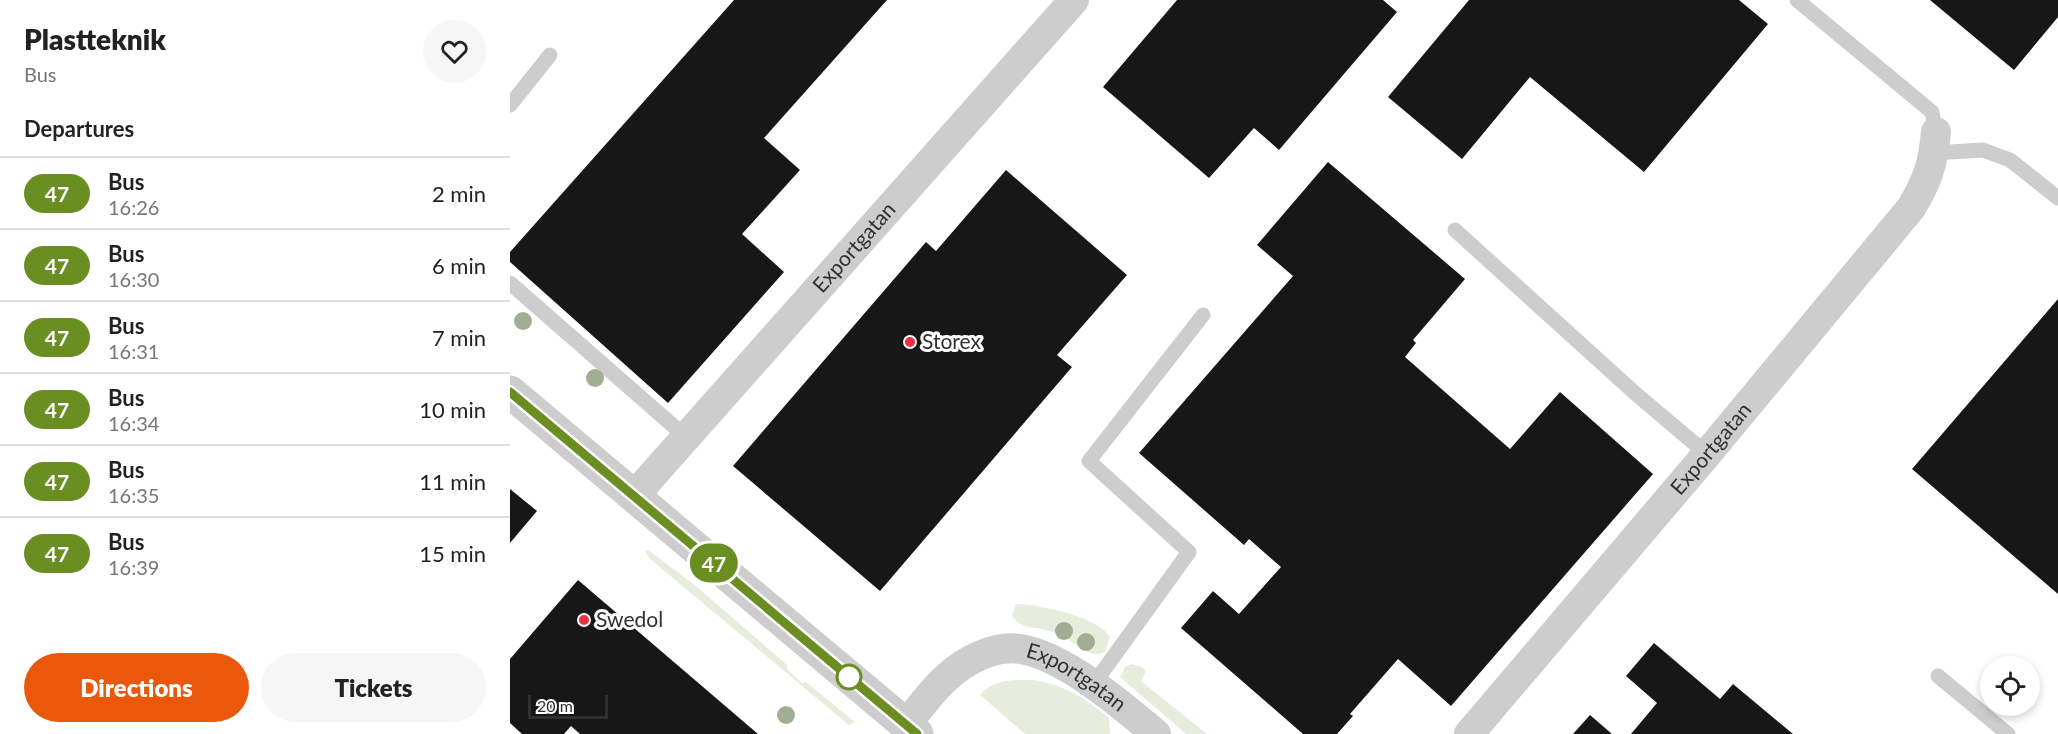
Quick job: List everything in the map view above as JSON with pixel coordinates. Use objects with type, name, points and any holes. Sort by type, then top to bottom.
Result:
[{"type":"street","name":"Exportgatan","points":[[633,496],[1074,0]]},
{"type":"street","name":"Exportgatan","points":[[1469,734],[1707,454],[1911,208],[1923,187],[1933,161],[1935,142]]},
{"type":"street","name":"Exportgatan","points":[[510,392],[912,729],[946,678],[969,661],[992,651],[1018,648],[1038,653],[1094,685],[1115,699],[1156,734]]},
{"type":"lane","points":[[1797,0],[1932,112],[1935,142],[1983,150],[2010,160],[2058,198]]},
{"type":"lane","points":[[510,105],[550,54]]},
{"type":"lane","points":[[1455,230],[1636,394],[1707,454]]},
{"type":"lane","points":[[510,282],[686,437]]},
{"type":"lane","points":[[1094,685],[1189,552],[1089,461],[1203,315]]},
{"type":"lane","points":[[1938,675],[2008,734]]},
{"type":"green space","points":[[648,550],[696,586],[787,665],[787,669],[802,683],[806,682],[855,722],[849,725],[650,559],[645,551]]},
{"type":"green space","points":[[1016,604],[1053,609],[1094,623],[1110,637],[1105,651],[1093,654],[1056,633],[1019,623],[1012,615]]},
{"type":"green space","points":[[1131,664],[1142,667],[1146,671],[1141,681],[1207,734],[1186,734],[1120,677],[1125,667]]},
{"type":"green space","points":[[1032,680],[1064,689],[1091,704],[1109,718],[1110,734],[1025,734],[980,695],[997,683]]},
{"type":"building","points":[[734,0],[887,0],[764,138],[800,170],[742,234],[784,272],[668,403],[510,262],[510,252]]},
{"type":"building","points":[[1177,0],[1383,0],[1397,12],[1279,150],[1254,128],[1209,178],[1103,87]]},
{"type":"building","points":[[1469,0],[1739,0],[1768,24],[1644,172],[1530,77],[1462,159],[1388,97]]},
{"type":"building","points":[[1930,0],[2058,0],[2058,17],[2014,70]]},
{"type":"building","points":[[1328,162],[1465,279],[1413,340],[1416,343],[1405,357],[1510,449],[1560,392],[1653,474],[1451,706],[1398,659],[1350,714],[1353,716],[1337,734],[1303,734],[1181,628],[1213,591],[1239,614],[1281,567],[1249,539],[1244,545],[1139,453],[1293,276],[1257,245]]},
{"type":"building","points":[[1006,170],[1127,275],[1057,355],[1072,367],[880,591],[733,466],[926,242],[936,251]]},
{"type":"building","points":[[2058,299],[2058,594],[1912,469]]},
{"type":"building","points":[[510,489],[537,511],[510,543]]},
{"type":"building","name":"Swedol","points":[[578,580],[758,734],[580,734],[571,726],[564,734],[522,734],[510,723],[510,659]]},
{"type":"building","points":[[1654,643],[1720,699],[1733,684],[1793,734],[1631,734],[1657,703],[1626,676]]},
{"type":"building","points":[[1590,715],[1612,734],[1573,734]]},
{"type":"bus line","name":"47","points":[[510,392],[917,734]]},
{"type":"place","name":"Storex","points":[[910,342]]},
{"type":"place","name":"Swedol","points":[[584,620]]}]
